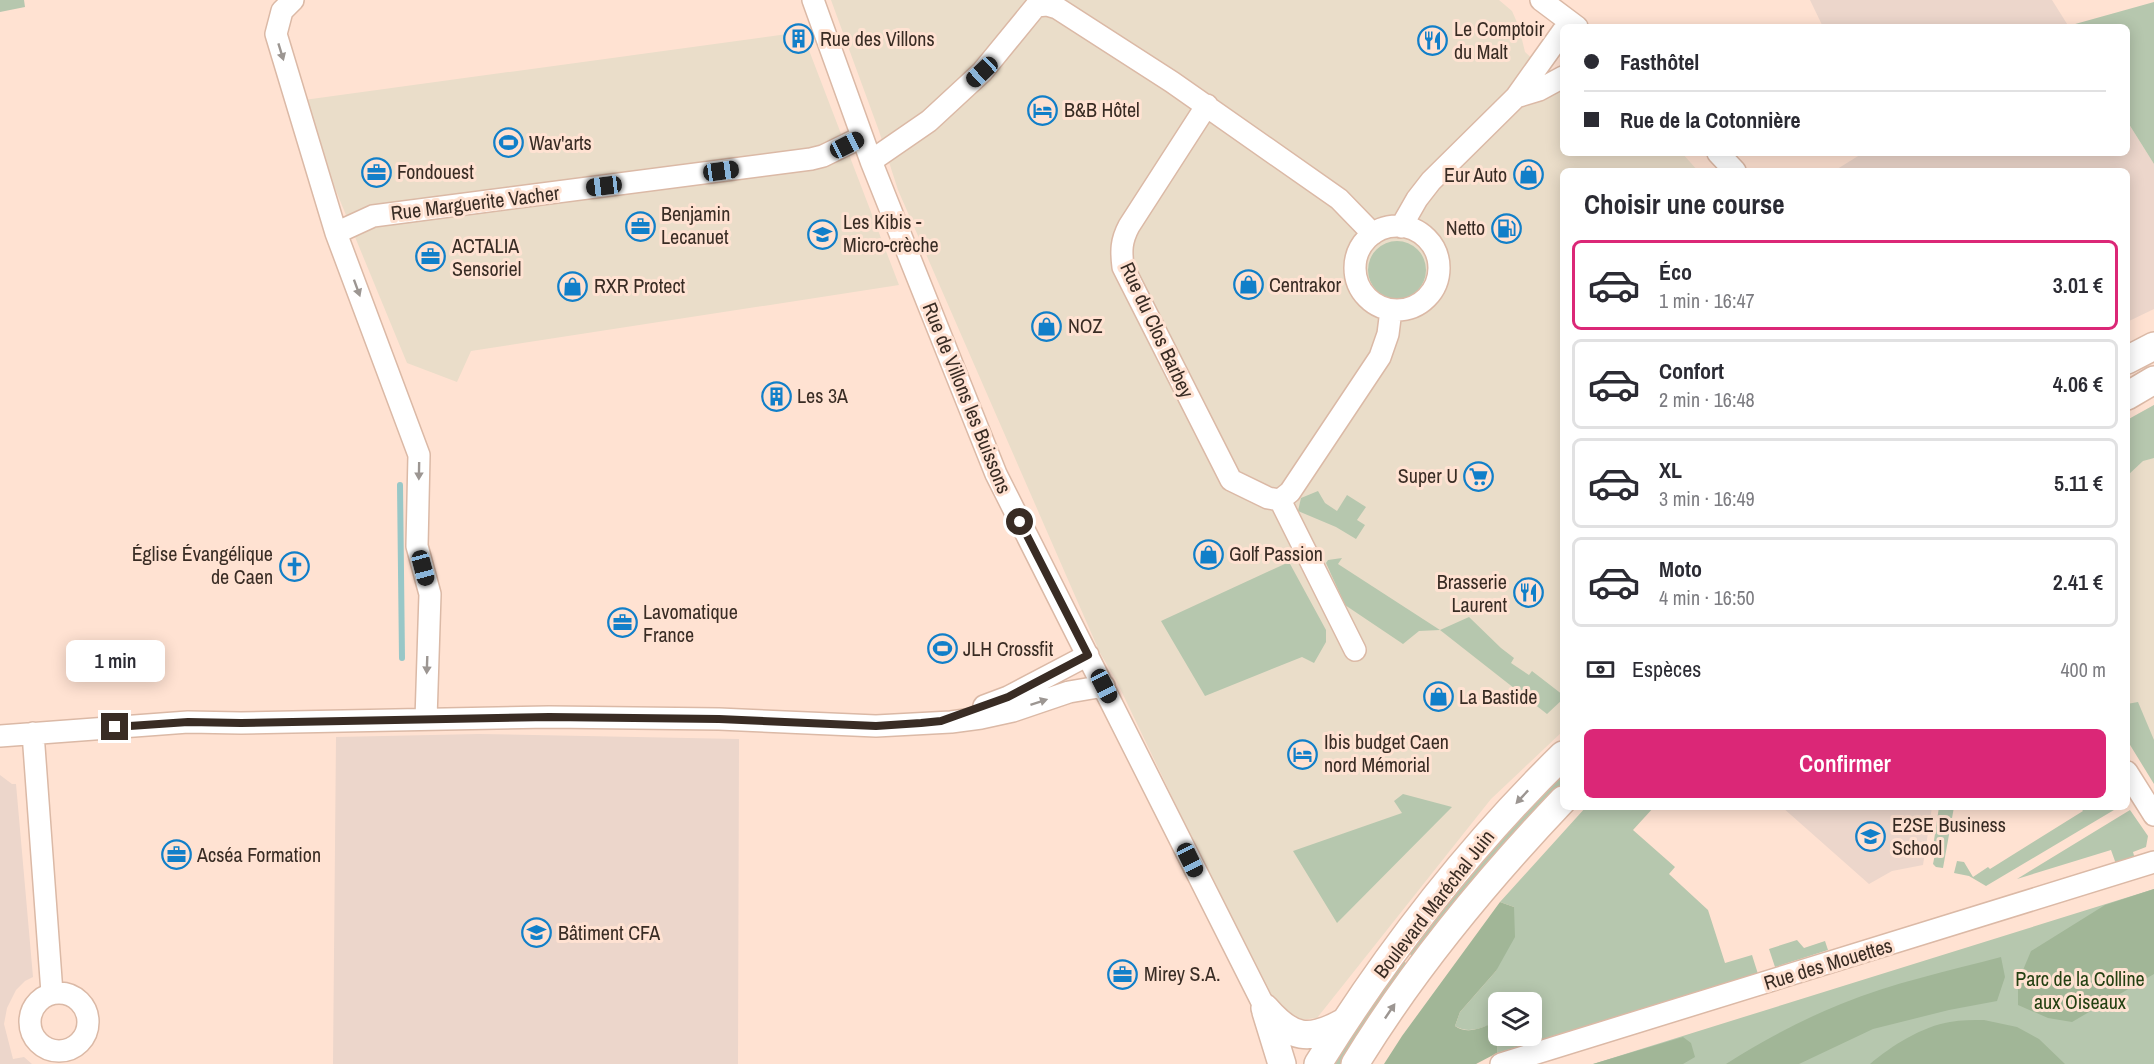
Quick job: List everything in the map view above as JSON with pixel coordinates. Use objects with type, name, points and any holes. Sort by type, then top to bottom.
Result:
[{"type":"main road","points":[[2130,358],[2154,346]]},
{"type":"main road","points":[[2130,394],[2154,380]]},
{"type":"main road","name":"Boulevard Maréchal Juin","points":[[1318,1064],[1344,1022],[1395,950],[1471,854],[1560,758]]},
{"type":"main road","name":"Boulevard Maréchal Juin","points":[[1356,1062],[1421,968],[1479,895],[1560,803]]},
{"type":"main road","points":[[1265,1008],[1287,1030],[1298,1034],[1318,1034],[1344,1022]]},
{"type":"main road","points":[[1265,1008],[1282,1064]]},
{"type":"street","points":[[293,0],[282,11],[276,34],[336,233],[419,455],[417,546],[430,594],[426,719]]},
{"type":"street","name":"Rue de Villons les Buissons","points":[[813,0],[871,161],[996,474],[1265,1008]]},
{"type":"street","points":[[1541,0],[1567,24]]},
{"type":"street","points":[[871,161],[928,121],[982,72],[1036,6],[1047,5],[1066,13],[1207,105],[1339,199],[1373,234]]},
{"type":"street","points":[[1401,227],[1417,199],[1431,181],[1516,97],[1560,38]]},
{"type":"street","points":[[1516,97],[1539,90],[1560,79]]},
{"type":"street","name":"Rue du Clos Barbey","points":[[1207,105],[1123,238],[1121,249],[1123,267],[1231,480],[1268,498],[1280,500]]},
{"type":"street","name":"Rue Marguerite Vacher","points":[[336,233],[373,216],[811,159],[823,156],[862,137]]},
{"type":"street","points":[[1721,156],[1732,168]]},
{"type":"street","points":[[1401,227],[1411,229],[1428,241],[1437,257],[1438,277],[1427,298],[1406,309],[1391,310],[1370,301],[1361,290],[1356,276],[1355,262],[1360,249],[1373,234],[1384,229],[1401,227]]},
{"type":"street","points":[[1355,650],[1280,500],[1290,492],[1380,357],[1388,334],[1391,310]]},
{"type":"street","points":[[941,721],[1008,697],[1088,655]]},
{"type":"street","points":[[0,736],[188,722],[426,719],[623,717],[876,726],[981,718],[1013,711],[1069,692],[1104,686]]},
{"type":"street","points":[[33,733],[52,993]]},
{"type":"street","points":[[2130,776],[2154,815]]},
{"type":"street","name":"Rue des Mouettes","points":[[1501,1064],[2154,862]]},
{"type":"shaded area","points":[[831,0],[1499,0],[1512,11],[1519,27],[1525,52],[1560,84],[1560,156],[1685,156],[1695,168],[1560,168],[1560,734],[1491,799],[1317,1018],[1298,1020],[1269,999],[1116,680],[1100,653],[898,190]]},
{"type":"shaded area","points":[[1810,0],[2052,0],[2067,24],[1822,24]]},
{"type":"shaded area","points":[[802,32],[899,285],[471,351],[457,382],[407,363],[334,186],[304,100]]},
{"type":"shaded area","points":[[2130,126],[2154,164],[2154,309],[2130,321],[2130,168],[1839,168],[1858,156],[2130,156]]},
{"type":"shaded area","points":[[2154,405],[2154,780],[2130,741],[2130,418]]},
{"type":"shaded area","name":"Bâtiment CFA","points":[[479,734],[739,739],[738,1064],[333,1064],[336,737]]},
{"type":"shaded area","points":[[0,775],[12,784],[16,784],[33,977],[16,990],[7,1008],[4,1024],[13,1059],[24,1057],[32,1064],[0,1064]]},
{"type":"shaded area","name":"E2SE Business School","points":[[1785,810],[1932,810],[1923,865],[1892,871],[1869,884]]},
{"type":"green space","points":[[0,0],[24,0],[25,7],[0,12]]},
{"type":"green space","points":[[2154,2],[2154,164],[2130,126],[2130,24],[2075,24]]},
{"type":"green space","points":[[1391,241],[1403,241],[1418,249],[1426,264],[1426,276],[1418,291],[1403,299],[1391,299],[1376,291],[1368,276],[1368,264],[1376,249]]},
{"type":"green space","points":[[2154,405],[2154,458],[2143,461],[2130,473],[2130,418]]},
{"type":"green space","points":[[1318,491],[1325,503],[1337,511],[1347,495],[1366,507],[1357,520],[1365,525],[1356,539],[1336,527],[1298,511],[1301,498]]},
{"type":"green space","points":[[1342,558],[1338,564],[1440,630],[1419,631],[1403,644],[1345,605],[1326,563],[1328,560]]},
{"type":"green space","points":[[1289,562],[1326,630],[1326,642],[1314,663],[1302,657],[1205,696],[1161,621]]},
{"type":"green space","points":[[1469,617],[1514,658],[1511,663],[1529,675],[1532,671],[1560,693],[1560,702],[1547,714],[1440,630]]},
{"type":"green space","points":[[2138,702],[2154,740],[2154,784],[2130,745],[2130,703]]},
{"type":"green space","points":[[1560,769],[1560,790],[1417,960],[1405,950]]},
{"type":"green space","points":[[1403,794],[1452,807],[1337,923],[1293,851],[1402,813],[1394,801]]},
{"type":"green space","points":[[1583,810],[1651,810],[1633,830],[1675,867],[1669,874],[1708,910],[1725,963],[1752,955],[1758,974],[1542,1039],[1542,992],[1488,992],[1488,1025],[1471,1030],[1460,1029],[1455,1026],[1460,1012],[1496,971],[1514,907],[1500,902]]},
{"type":"green space","points":[[1939,810],[1953,810],[1943,868],[1933,864],[1935,854],[1933,847]]},
{"type":"green space","points":[[2114,810],[1986,886],[1969,876],[1954,873],[1957,861],[1964,862],[1973,877],[1988,867],[1990,869],[2083,811]]},
{"type":"green space","points":[[2130,810],[2148,836],[2146,847],[2133,852],[2135,859],[2116,864],[2111,850],[2017,879]]},
{"type":"green space","name":"Parc de la Colline aux Oiseaux","points":[[2154,889],[2154,1064],[1593,1064]]},
{"type":"green space","points":[[2154,889],[2154,974],[2072,1022],[2048,1018],[2018,1005],[2018,982],[2031,951],[2105,905]]},
{"type":"green space","points":[[1500,902],[1514,907],[1515,937],[1496,971],[1460,1012],[1455,1026],[1471,1030],[1488,1025],[1488,1046],[1497,1046],[1497,1053],[1476,1064],[1384,1064]]},
{"type":"green space","points":[[1797,940],[1804,948],[1825,941],[1828,950],[1775,967],[1769,949]]},
{"type":"green space","points":[[2001,957],[2005,977],[1997,1001],[1873,1029],[1799,1064],[1726,1064],[1782,1031],[1841,1004],[1900,984]]},
{"type":"green space","points":[[1399,958],[1410,966],[1344,1064],[1327,1064]]},
{"type":"green space","points":[[1984,1020],[2017,1027],[2039,1039],[2065,1064],[1870,1064],[1918,1032],[1954,1021]]},
{"type":"green space","points":[[1683,1037],[1691,1043],[1695,1057],[1683,1064],[1593,1064]]},
{"type":"green space","points":[[1497,1046],[1520,1046],[1497,1053]]},
{"type":"waterway","points":[[400,485],[402,658]]},
{"type":"place","name":"Rue des Villons","points":[[799,39]]},
{"type":"place","name":"Le Comptoir du Malt","points":[[1433,41]]},
{"type":"place","name":"B&B Hôtel","points":[[1043,110]]},
{"type":"place","name":"Wav'arts","points":[[508,143]]},
{"type":"place","name":"Fondouest","points":[[376,172]]},
{"type":"place","name":"Eur Auto","points":[[1528,175]]},
{"type":"place","name":"Benjamin Lecanuet","points":[[640,226]]},
{"type":"place","name":"Netto","points":[[1506,228]]},
{"type":"place","name":"Les Kibis - Micro-crèche","points":[[822,234]]},
{"type":"place","name":"ACTALIA Sensoriel","points":[[431,257]]},
{"type":"place","name":"Centrakor","points":[[1248,285]]},
{"type":"place","name":"RXR Protect","points":[[573,286]]},
{"type":"place","name":"NOZ","points":[[1047,326]]},
{"type":"place","name":"Les 3A","points":[[776,396]]},
{"type":"place","name":"Super U","points":[[1479,476]]},
{"type":"place","name":"Golf Passion","points":[[1208,554]]},
{"type":"place","name":"Église Évangélique de Caen","points":[[294,566]]},
{"type":"place","name":"Brasserie Laurent","points":[[1528,593]]},
{"type":"place","name":"Lavomatique France","points":[[622,623]]},
{"type":"place","name":"JLH Crossfit","points":[[942,649]]},
{"type":"place","name":"La Bastide","points":[[1438,697]]},
{"type":"place","name":"Ibis budget Caen nord Mémorial","points":[[1303,754]]},
{"type":"place","name":"E2SE Business School","points":[[1871,836]]},
{"type":"place","name":"Acséa Formation","points":[[176,855]]},
{"type":"place","name":"Bâtiment CFA","points":[[537,933]]},
{"type":"place","name":"Mirey S.A.","points":[[1123,974]]},
{"type":"route","points":[[115,727],[188,722],[549,717],[719,719],[876,726],[941,721],[1008,697],[1088,655],[1020,522]]}]
